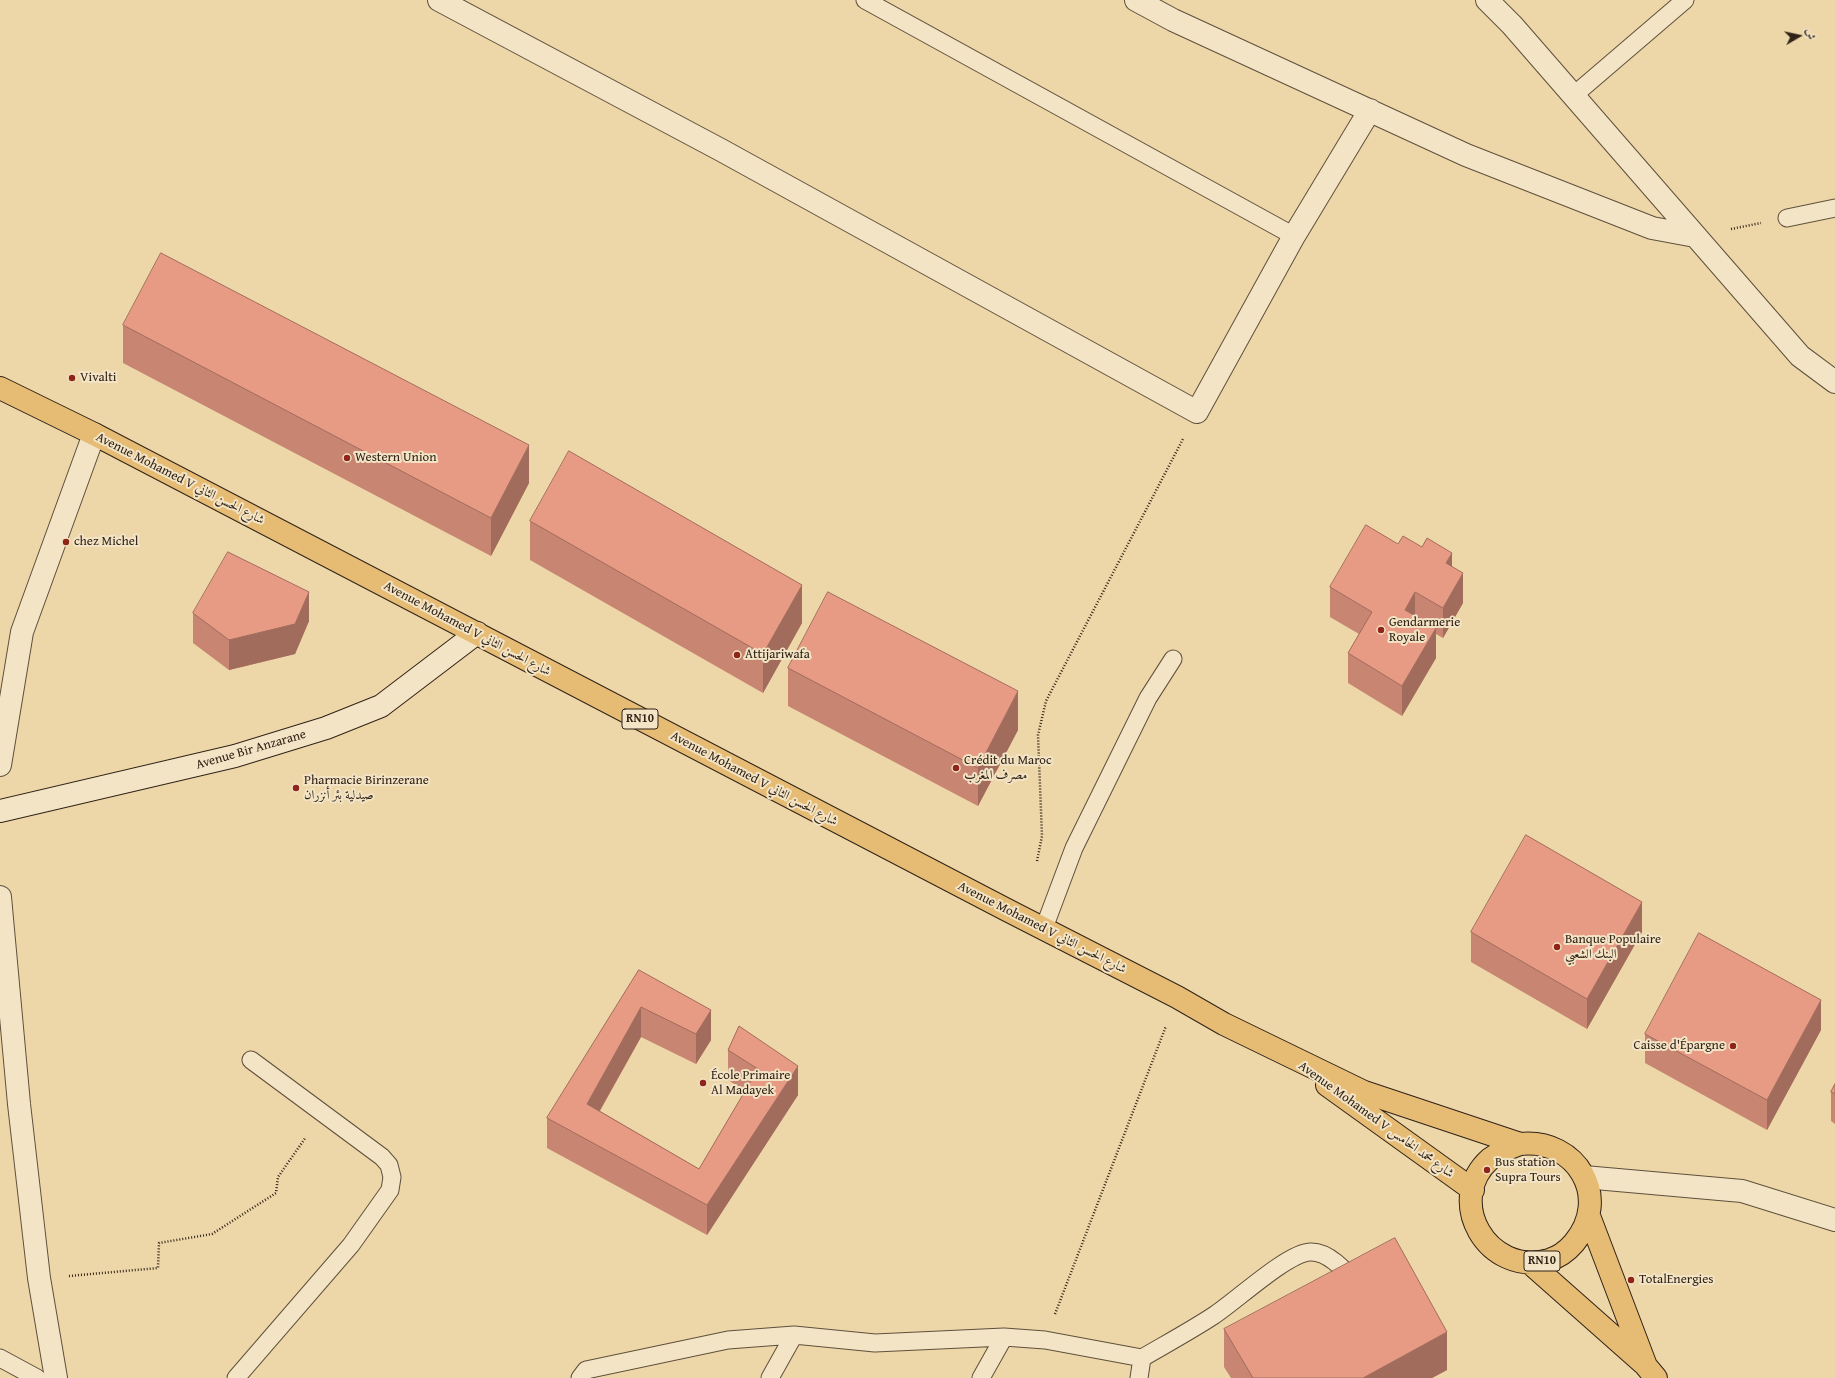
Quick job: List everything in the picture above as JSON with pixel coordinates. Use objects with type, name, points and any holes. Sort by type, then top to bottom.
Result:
[{"type":"main road","name":"Avenue Mohamed V شارع الحسن الثاني","points":[[0,388],[94,434],[477,633],[1177,997],[1224,1024],[1364,1092],[1520,1144]]},
{"type":"main road","name":"Avenue Mohamed V شارع محمد الخامس","points":[[1279,1051],[1472,1190]]},
{"type":"main road","name":"RN10","points":[[1520,1144],[1539,1144],[1558,1150],[1573,1161],[1584,1177],[1590,1200],[1588,1216],[1581,1234],[1568,1250],[1550,1259],[1530,1263],[1505,1257],[1484,1240],[1473,1216],[1472,1190],[1479,1174],[1489,1160],[1503,1150],[1520,1144]]},
{"type":"main road","name":"RN10","points":[[1588,1216],[1651,1372]]},
{"type":"main road","name":"RN10","points":[[1530,1263],[1651,1372]]},
{"type":"street","points":[[439,0],[728,154],[1197,412],[1294,236],[1370,110]]},
{"type":"street","points":[[1136,0],[1173,20],[1466,154],[1652,228],[1695,236]]},
{"type":"street","points":[[1487,0],[1512,25],[1800,356],[1835,382]]},
{"type":"street","points":[[0,765],[22,632],[94,434]]},
{"type":"street","name":"Avenue Bir Anzarane","points":[[0,811],[235,756],[326,728],[381,706],[477,633]]},
{"type":"street","points":[[0,897],[6,1031],[19,1104],[39,1278],[56,1378]]},
{"type":"street","points":[[1584,1177],[1742,1191],[1835,1220]]},
{"type":"lane","points":[[866,0],[1294,236]]},
{"type":"lane","points":[[1573,96],[1685,0]]},
{"type":"lane","points":[[1787,218],[1835,208]]},
{"type":"lane","points":[[1044,928],[1074,848],[1148,698],[1173,659]]},
{"type":"lane","points":[[236,1378],[351,1246],[390,1190],[392,1177],[389,1165],[382,1157],[251,1060]]},
{"type":"lane","points":[[588,1375],[728,1340],[794,1335],[875,1343],[1004,1337],[1045,1340],[1142,1358],[1214,1315],[1288,1260],[1309,1252],[1326,1255],[1350,1277],[1364,1294]]},
{"type":"lane","points":[[770,1378],[794,1335]]},
{"type":"lane","points":[[981,1378],[1004,1337]]},
{"type":"lane","points":[[0,1358],[37,1378]]},
{"type":"lane","points":[[1139,1378],[1142,1358]]},
{"type":"path","points":[[1695,236],[1787,218]]},
{"type":"path","points":[[1036,866],[1042,836],[1038,735],[1046,701],[1197,412]]},
{"type":"path","points":[[1045,1340],[1177,997]]},
{"type":"path","points":[[39,1278],[158,1268],[159,1243],[212,1234],[276,1193],[278,1177],[322,1113]]},
{"type":"building","points":[[161,253],[529,445],[491,518],[123,325]]},
{"type":"building","points":[[569,451],[802,585],[763,654],[530,521]]},
{"type":"building","name":"Gendarmerie Royale","points":[[1366,525],[1398,544],[1403,536],[1422,547],[1427,538],[1452,553],[1446,563],[1463,573],[1443,608],[1415,592],[1405,610],[1436,628],[1402,686],[1348,653],[1372,612],[1330,587]]},
{"type":"building","points":[[228,552],[309,592],[295,624],[229,640],[193,613]]},
{"type":"building","points":[[828,592],[1018,691],[978,768],[788,668]]},
{"type":"building","name":"Banque Populaire البنك الشعبي","points":[[1526,835],[1642,902],[1587,999],[1471,932]]},
{"type":"building","name":"Caisse d'Épargne","points":[[1699,933],[1821,1000],[1767,1100],[1645,1034]]},
{"type":"building","points":[[639,970],[711,1010],[696,1034],[641,1007],[587,1104],[699,1169],[758,1069],[728,1050],[739,1026],[798,1066],[707,1205],[547,1118]]},
{"type":"building","points":[[1835,1084],[1835,1094],[1831,1092]]},
{"type":"building","points":[[1395,1238],[1447,1332],[1363,1378],[1253,1378],[1224,1329]]},
{"type":"place","name":"Vivalti","points":[[72,378]]},
{"type":"place","name":"Western Union","points":[[347,458]]},
{"type":"place","name":"chez Michel","points":[[66,542]]},
{"type":"place","name":"Gendarmerie Royale","points":[[1381,630]]},
{"type":"place","name":"Attijariwafa","points":[[737,655]]},
{"type":"place","name":"Crédit du Maroc مصرف المغرب","points":[[956,768]]},
{"type":"place","name":"Pharmacie Birinzerane صيدلية بئر أنزران","points":[[296,788]]},
{"type":"place","name":"Banque Populaire البنك الشعبي","points":[[1557,947]]},
{"type":"place","name":"Caisse d'Épargne","points":[[1733,1046]]},
{"type":"place","name":"École Primaire Al Madayek","points":[[703,1083]]},
{"type":"place","name":"Bus station Supra Tours","points":[[1487,1170]]},
{"type":"place","name":"TotalEnergies","points":[[1631,1280]]}]
